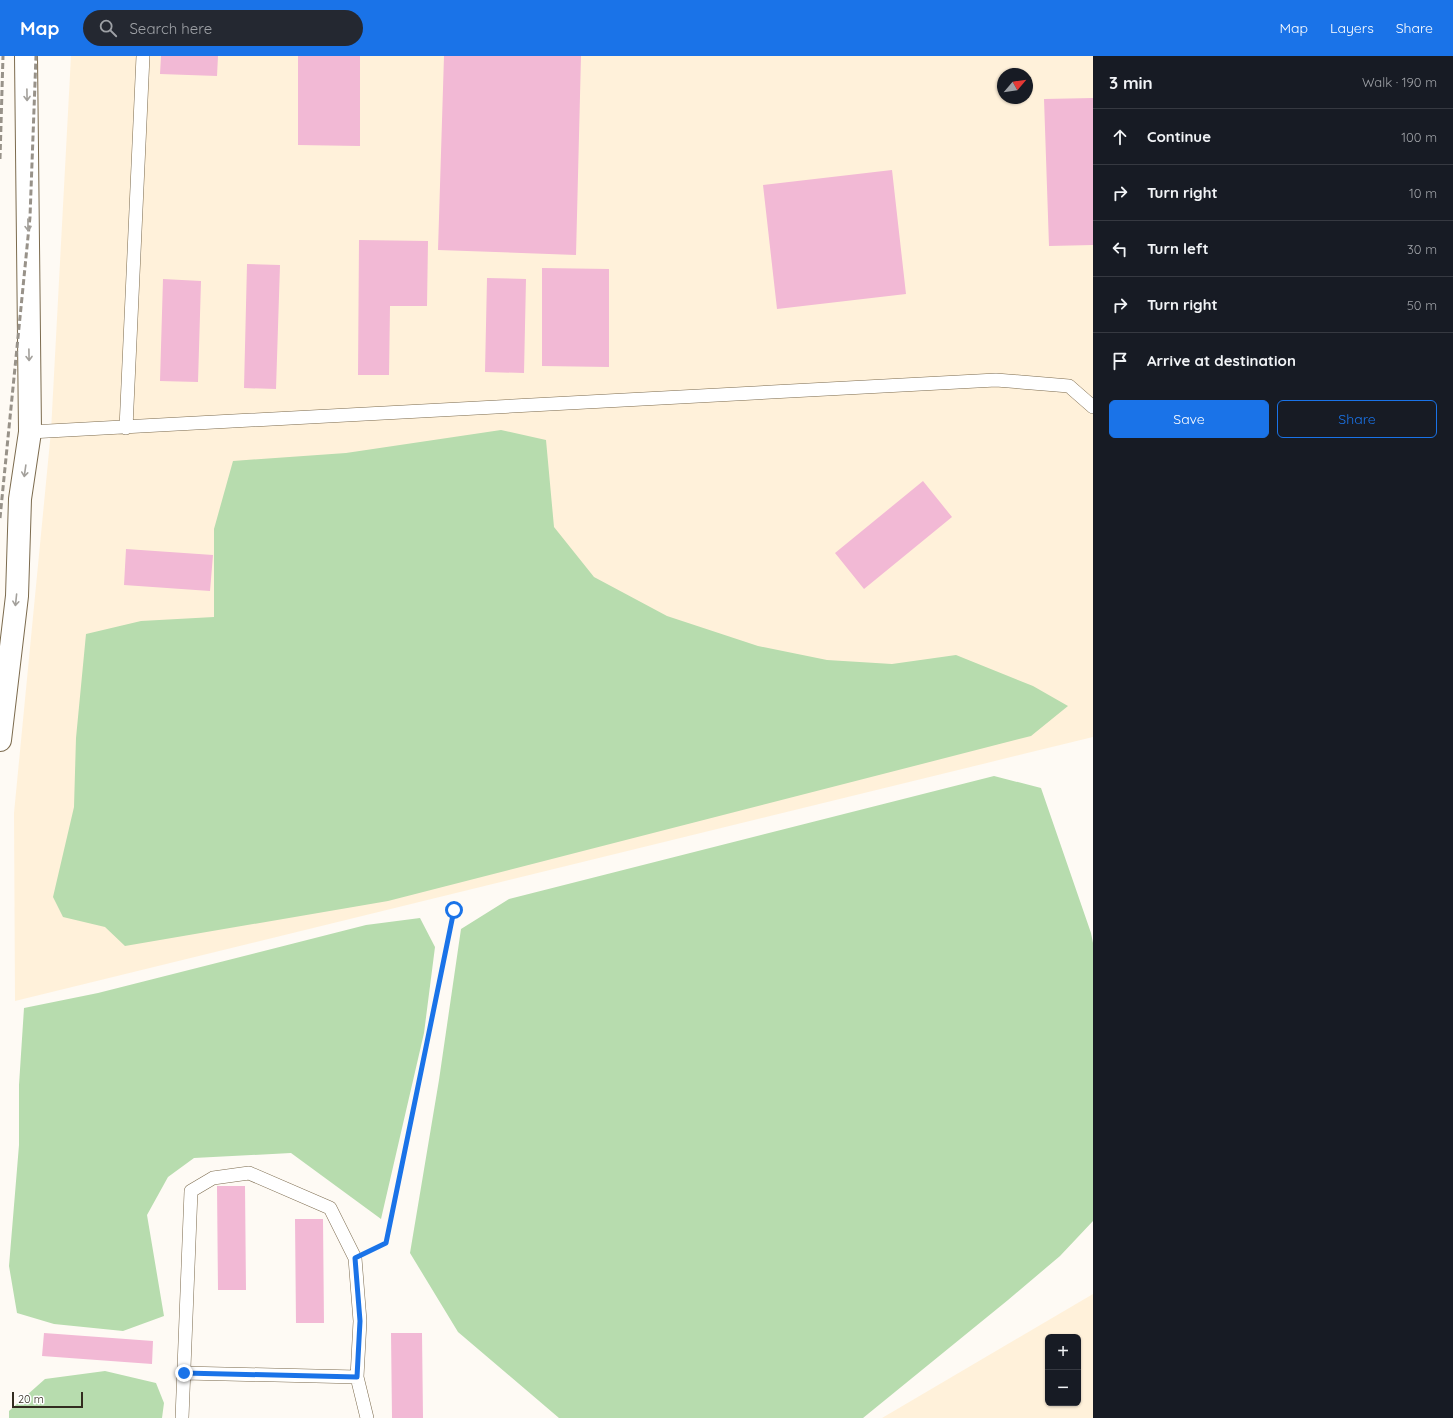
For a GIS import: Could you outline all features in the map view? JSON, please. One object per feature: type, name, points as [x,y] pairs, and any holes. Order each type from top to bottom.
[{"type":"street","points":[[0,740],[17,596],[20,499],[30,432],[26,56]]},
{"type":"lane","points":[[126,428],[143,56]]},
{"type":"lane","points":[[30,432],[996,380],[1069,386],[1093,407]]},
{"type":"lane","points":[[182,1418],[191,1191],[212,1178],[249,1173],[330,1208],[355,1258],[360,1321],[357,1377],[366,1418]]},
{"type":"lane","points":[[184,1373],[357,1377]]},
{"type":"path","points":[[355,1258],[386,1243],[454,910]]},
{"type":"shaded area","points":[[71,56],[1093,56],[1093,737],[15,1001],[14,813],[51,431]]},
{"type":"shaded area","points":[[1093,1294],[1093,1418],[882,1418]]},
{"type":"green space","points":[[501,430],[546,440],[554,527],[594,577],[667,616],[758,646],[827,660],[892,664],[956,655],[1033,686],[1068,706],[1031,736],[388,901],[125,946],[105,927],[63,917],[53,897],[74,807],[76,738],[86,634],[141,621],[214,617],[214,529],[233,461],[346,453]]},
{"type":"green space","points":[[994,776],[1041,788],[1091,933],[1093,943],[1093,1221],[1060,1256],[863,1418],[559,1418],[458,1332],[410,1253],[439,1080],[461,929],[509,899]]},
{"type":"green space","points":[[420,918],[435,947],[424,1033],[381,1219],[291,1153],[194,1158],[168,1177],[147,1215],[164,1316],[123,1331],[54,1324],[17,1313],[9,1266],[19,1145],[19,1085],[24,1008],[98,993],[366,925]]},
{"type":"green space","points":[[105,1371],[156,1383],[164,1403],[162,1418],[9,1418],[9,1411],[45,1379]]},
{"type":"building","points":[[161,56],[218,56],[217,76],[160,74]]},
{"type":"building","points":[[298,56],[360,56],[360,146],[298,145]]},
{"type":"building","points":[[444,56],[581,56],[576,255],[438,250]]},
{"type":"building","points":[[1093,98],[1093,245],[1049,246],[1044,99]]},
{"type":"building","points":[[892,170],[906,294],[777,309],[763,185]]},
{"type":"building","points":[[359,240],[428,241],[427,306],[390,306],[389,375],[358,375]]},
{"type":"building","points":[[247,264],[280,265],[276,389],[244,388]]},
{"type":"building","points":[[542,268],[609,269],[609,367],[542,366]]},
{"type":"building","points":[[487,278],[526,279],[524,373],[485,372]]},
{"type":"building","points":[[163,279],[201,281],[198,382],[160,381]]},
{"type":"building","points":[[923,481],[952,517],[864,589],[835,553]]},
{"type":"building","points":[[126,549],[213,555],[210,591],[124,585]]},
{"type":"building","points":[[217,1186],[245,1186],[246,1290],[218,1290]]},
{"type":"building","points":[[295,1219],[323,1219],[324,1323],[296,1323]]},
{"type":"building","points":[[44,1333],[153,1341],[152,1364],[42,1356]]},
{"type":"building","points":[[391,1333],[422,1333],[423,1418],[392,1418]]},
{"type":"railway","points":[[0,159],[3,56]]},
{"type":"railway","points":[[0,518],[30,217],[36,56]]},
{"type":"route","points":[[184,1373],[357,1377],[360,1321],[355,1258],[386,1243],[454,910]]}]
